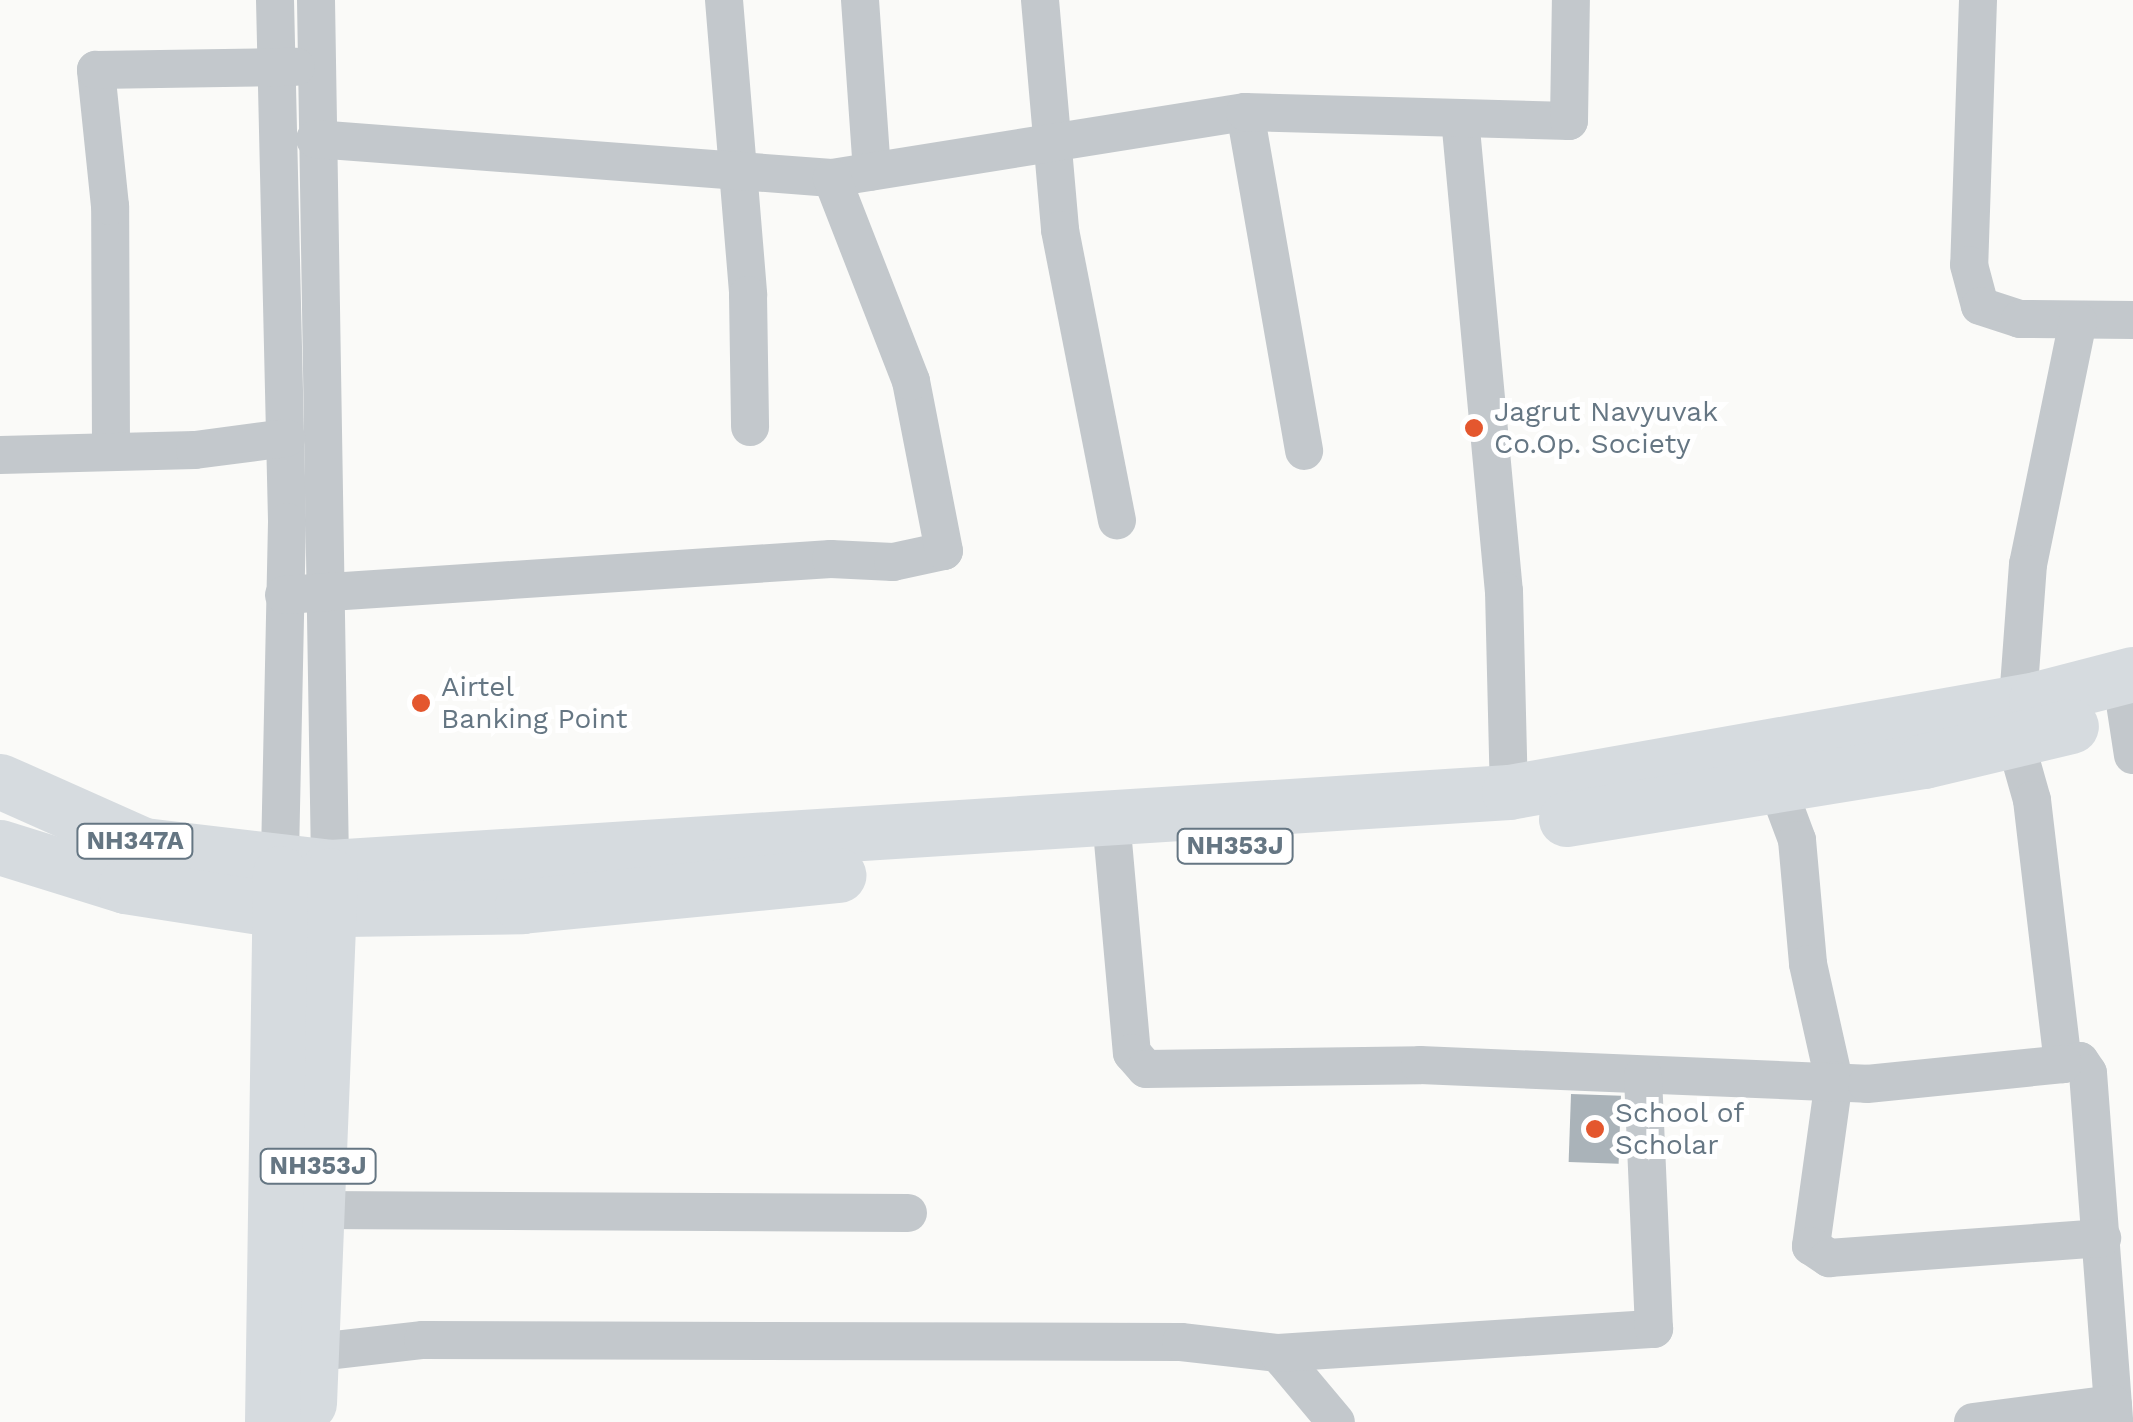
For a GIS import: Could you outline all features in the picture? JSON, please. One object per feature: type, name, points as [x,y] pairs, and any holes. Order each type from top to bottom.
[{"type":"highway","name":"NH347A","points":[[0,847],[124,886],[304,888],[1112,836],[1770,767],[2015,721],[2129,706]]},
{"type":"highway","name":"NH353J","points":[[1112,836],[1538,823],[1770,767]]},
{"type":"highway","name":"NH347A","points":[[0,782],[144,844],[304,888]]},
{"type":"highway","name":"NH353J","points":[[304,888],[318,1210],[309,1353],[310,1422]]},
{"type":"highway","name":"NH353J","points":[[272,1422],[304,888]]},
{"type":"street","points":[[275,0],[286,438],[284,596],[304,888]]},
{"type":"street","points":[[304,888],[328,592],[315,140],[316,0]]},
{"type":"street","points":[[724,0],[738,172],[750,427]]},
{"type":"street","points":[[860,0],[872,172]]},
{"type":"street","points":[[1040,0],[1049,143],[1117,520]]},
{"type":"street","points":[[315,140],[832,178],[1245,112],[1569,121],[1571,0]]},
{"type":"street","points":[[1978,0],[1973,291],[1991,316],[2133,320]]},
{"type":"street","points":[[111,451],[110,206],[96,70],[275,69],[316,64]]},
{"type":"street","points":[[1245,112],[1304,451]]},
{"type":"street","points":[[1460,118],[1504,592],[1509,792]]},
{"type":"street","points":[[284,596],[831,559],[893,562],[944,551],[911,381],[832,178]]},
{"type":"street","points":[[2063,1064],[2032,800],[2015,721],[2028,564],[2078,321]]},
{"type":"street","points":[[0,456],[286,438]]},
{"type":"street","points":[[1770,767],[1797,840],[1808,964],[1834,1080],[1812,1206],[1811,1246],[1818,1254],[2102,1238]]},
{"type":"street","points":[[1112,836],[1132,1053],[1146,1069],[1352,1064],[1918,1083],[2080,1062],[2088,1073],[2114,1413],[1973,1422]]},
{"type":"street","points":[[309,1353],[509,1340],[1118,1340],[1278,1353],[1654,1329],[1643,1074]]},
{"type":"street","points":[[318,1210],[908,1213]]},
{"type":"street","points":[[1278,1353],[1336,1422]]},
{"type":"building","name":"School of Scholar","points":[[1571,1094],[1621,1096],[1619,1164],[1569,1162]]},
{"type":"place","name":"Jagrut Navyuvak Co.Op. Society","points":[[1474,428]]},
{"type":"place","name":"Airtel Banking Point","points":[[421,703]]},
{"type":"place","name":"School of Scholar","points":[[1595,1129]]}]
